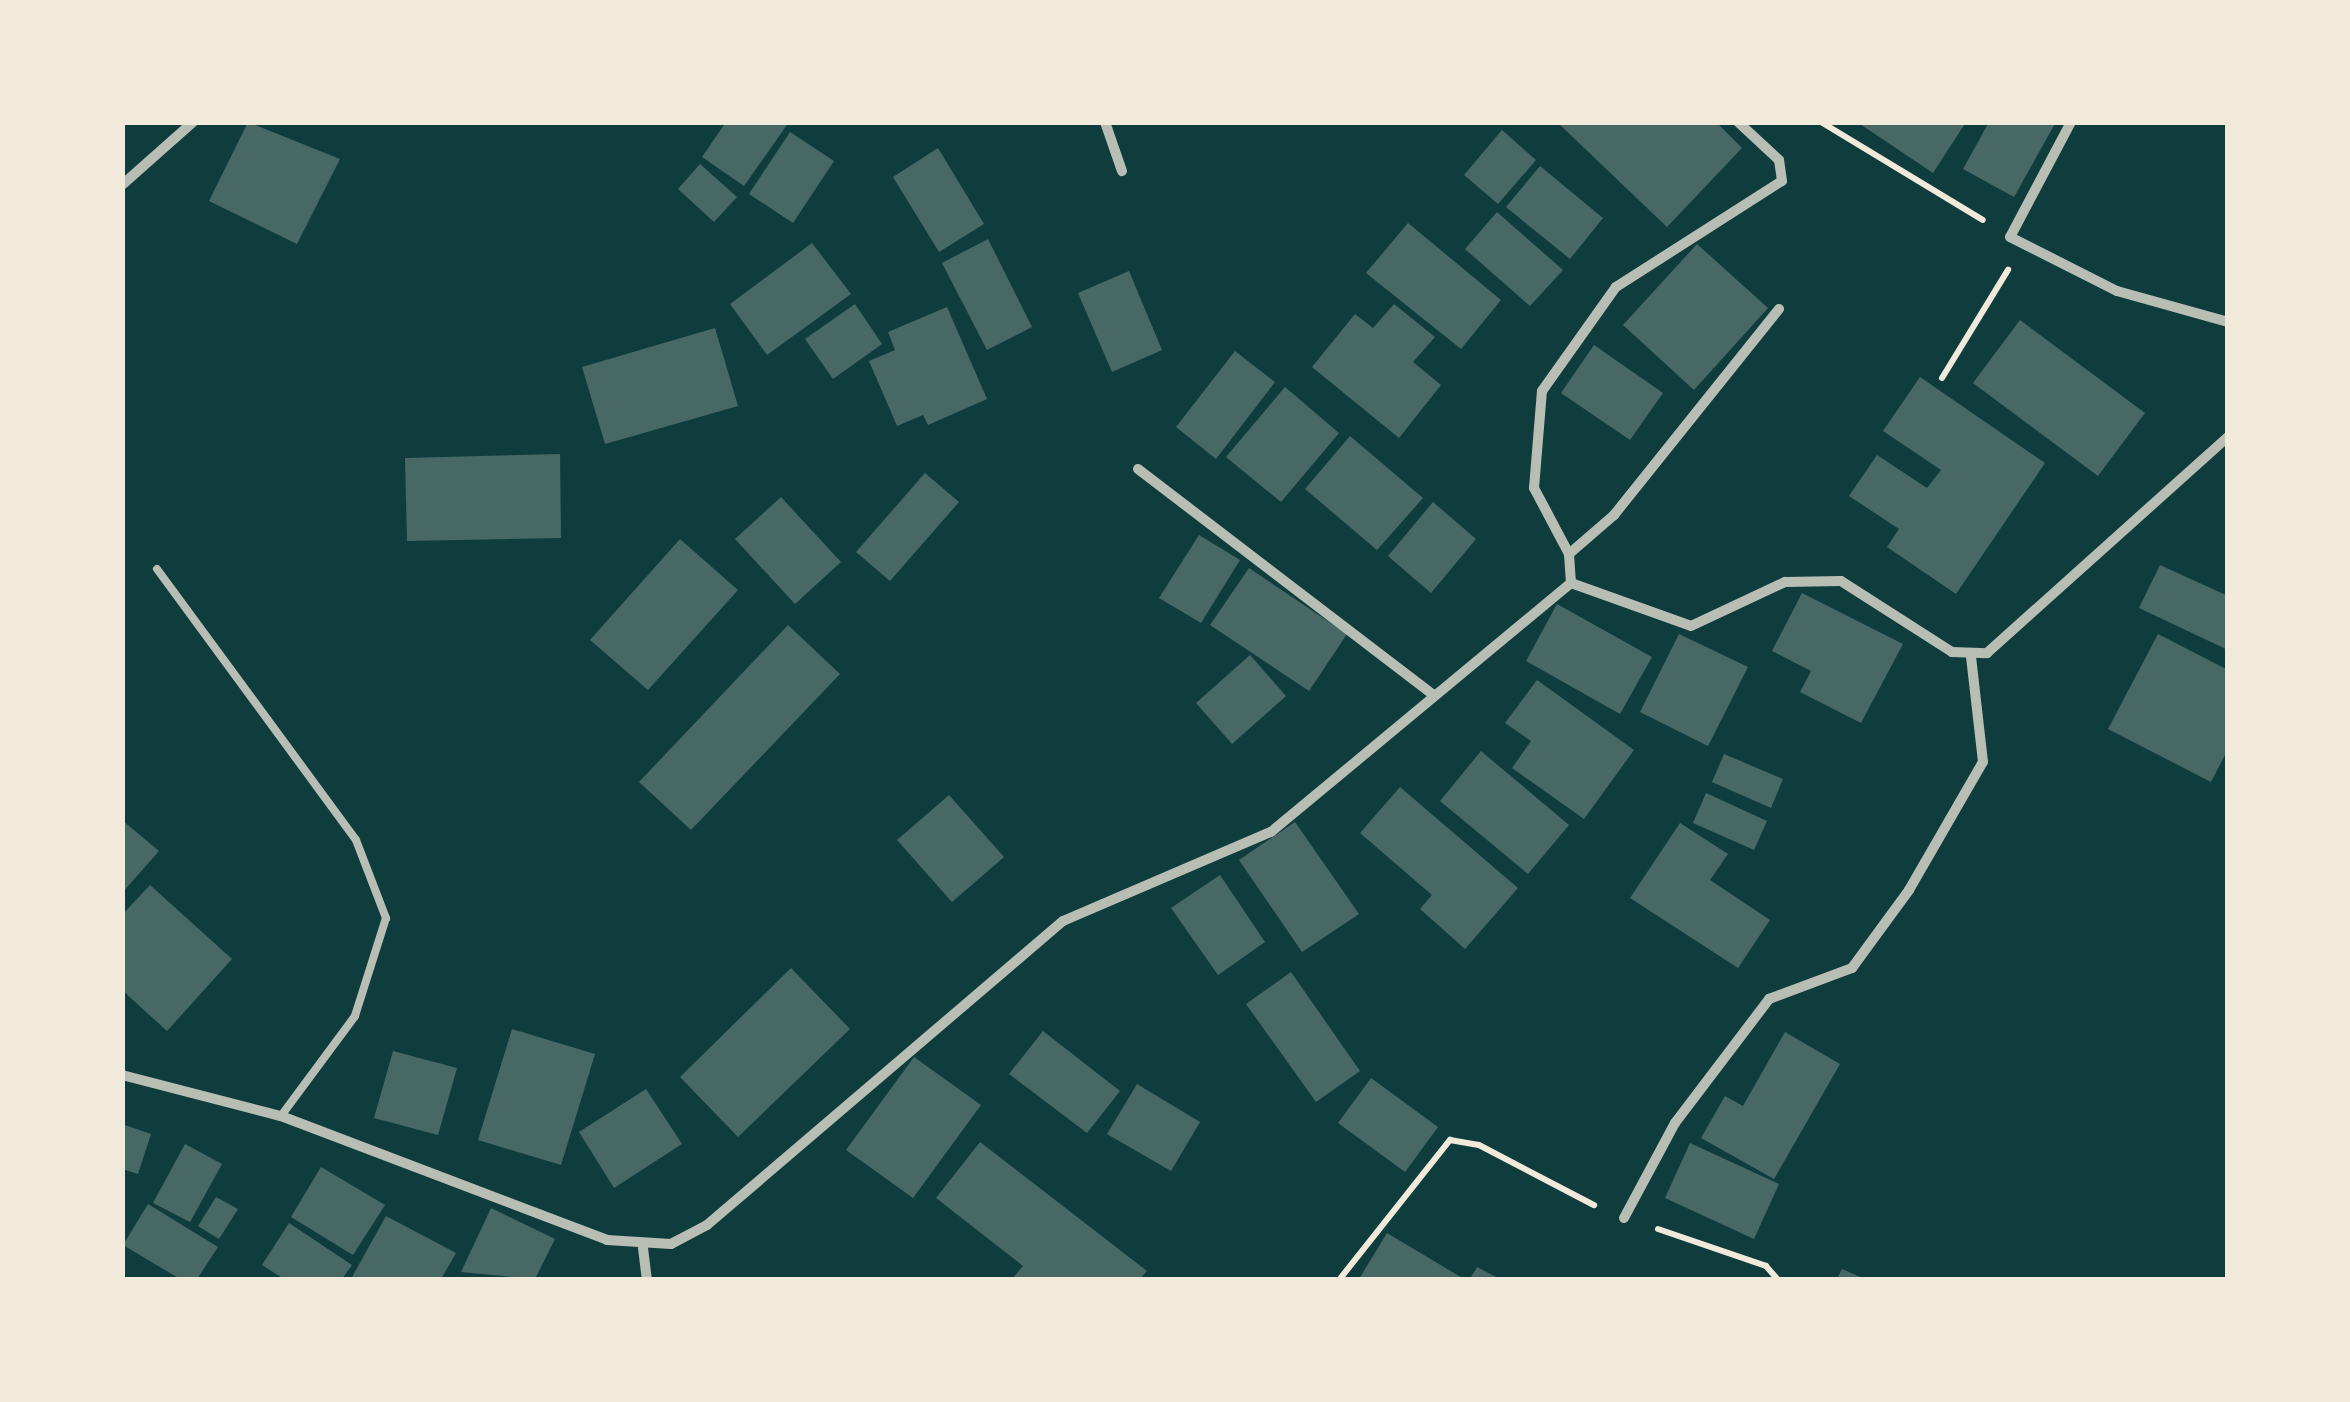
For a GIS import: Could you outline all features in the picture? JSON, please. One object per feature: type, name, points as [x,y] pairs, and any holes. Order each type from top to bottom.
[{"type":"street","points":[[122,184],[193,122]]},
{"type":"street","points":[[1105,122],[1122,171]]},
{"type":"street","points":[[1571,583],[1569,554],[1534,488],[1542,391],[1616,286],[1782,181],[1779,160],[1738,122]]},
{"type":"street","points":[[2071,122],[2010,237],[2116,291],[2228,322]]},
{"type":"street","points":[[1569,554],[1614,515],[1778,309]]},
{"type":"street","points":[[1972,657],[2002,643],[2228,437]]},
{"type":"street","points":[[1138,469],[1434,694]]},
{"type":"street","points":[[1571,583],[1690,626],[1785,582],[1840,581],[1972,657]]},
{"type":"street","points":[[122,1075],[280,1116],[644,1248],[707,1225],[1063,921],[1271,832],[1571,583]]},
{"type":"street","points":[[1624,1218],[1675,1123],[1769,999],[1852,968],[1909,890],[1983,762],[1972,657]]},
{"type":"street","points":[[644,1248],[646,1280]]},
{"type":"lane","points":[[157,569],[356,840],[386,918],[355,1016],[280,1116]]},
{"type":"path","points":[[1821,122],[2010,237]]},
{"type":"path","points":[[1942,378],[2024,243]]},
{"type":"path","points":[[1339,1280],[1450,1140],[1624,1218],[1766,1266],[1778,1280]]},
{"type":"building","points":[[248,122],[340,159],[297,244],[209,201]]},
{"type":"building","points":[[726,122],[789,122],[744,186],[702,157]]},
{"type":"building","points":[[1557,122],[1716,122],[1742,148],[1667,227]]},
{"type":"building","points":[[1857,122],[1966,122],[1933,173]]},
{"type":"building","points":[[1989,122],[2056,122],[2014,197],[1963,169]]},
{"type":"building","points":[[1502,130],[1536,160],[1498,204],[1464,175]]},
{"type":"building","points":[[790,132],[834,161],[793,223],[749,194]]},
{"type":"building","points":[[938,148],[984,224],[939,252],[893,177]]},
{"type":"building","points":[[700,164],[737,197],[714,222],[678,189]]},
{"type":"building","points":[[1540,166],[1603,218],[1570,259],[1506,207]]},
{"type":"building","points":[[1497,212],[1563,270],[1530,306],[1465,249]]},
{"type":"building","points":[[1408,223],[1501,300],[1461,349],[1366,273]]},
{"type":"building","points":[[988,239],[1032,327],[987,350],[942,263]]},
{"type":"building","points":[[812,243],[851,294],[767,355],[730,304]]},
{"type":"building","points":[[1697,244],[1768,308],[1694,390],[1623,325]]},
{"type":"building","points":[[1129,271],[1162,350],[1112,372],[1078,293]]},
{"type":"building","points":[[855,304],[882,344],[833,379],[805,339]]},
{"type":"building","points":[[1394,304],[1435,337],[1413,362],[1441,385],[1399,438],[1312,367],[1355,314],[1373,328]]},
{"type":"building","points":[[947,307],[987,399],[928,425],[923,415],[897,426],[869,361],[895,350],[888,332]]},
{"type":"building","points":[[2020,320],[2145,413],[2098,476],[1973,383]]},
{"type":"building","points":[[715,328],[738,406],[605,444],[582,367]]},
{"type":"building","points":[[1594,345],[1663,393],[1630,440],[1561,393]]},
{"type":"building","points":[[1235,351],[1275,382],[1216,459],[1176,427]]},
{"type":"building","points":[[1920,377],[2045,463],[1956,594],[1887,547],[1899,529],[1849,496],[1877,455],[1927,488],[1941,470],[1883,431]]},
{"type":"building","points":[[1285,387],[1339,433],[1281,502],[1226,457]]},
{"type":"building","points":[[1350,436],[1423,498],[1377,550],[1305,489]]},
{"type":"building","points":[[560,454],[561,538],[407,541],[405,458]]},
{"type":"building","points":[[925,473],[959,502],[890,581],[856,552]]},
{"type":"building","points":[[781,497],[841,562],[795,604],[735,539]]},
{"type":"building","points":[[1433,502],[1476,539],[1431,593],[1388,556]]},
{"type":"building","points":[[1199,535],[1240,560],[1201,623],[1159,598]]},
{"type":"building","points":[[680,539],[738,590],[648,690],[590,640]]},
{"type":"building","points":[[2160,565],[2228,596],[2228,650],[2139,608]]},
{"type":"building","points":[[1249,568],[1347,634],[1309,691],[1210,625]]},
{"type":"building","points":[[1802,593],[1903,644],[1861,723],[1800,692],[1811,671],[1772,651]]},
{"type":"building","points":[[1557,604],[1652,657],[1620,714],[1526,661]]},
{"type":"building","points":[[788,625],[840,674],[691,830],[639,782]]},
{"type":"building","points":[[1679,634],[1748,667],[1708,746],[1640,712]]},
{"type":"building","points":[[2158,634],[2228,670],[2228,749],[2211,782],[2108,729]]},
{"type":"building","points":[[1250,655],[1286,696],[1232,744],[1196,703]]},
{"type":"building","points":[[1537,680],[1634,750],[1584,819],[1512,768],[1531,741],[1505,723]]},
{"type":"building","points":[[1481,751],[1569,825],[1528,874],[1440,801]]},
{"type":"building","points":[[1724,754],[1783,779],[1771,808],[1712,782]]},
{"type":"building","points":[[1400,787],[1518,888],[1465,949],[1420,909],[1432,895],[1360,833]]},
{"type":"building","points":[[1706,793],[1767,821],[1754,850],[1693,823]]},
{"type":"building","points":[[949,795],[1004,857],[952,902],[897,840]]},
{"type":"building","points":[[122,820],[159,851],[122,893]]},
{"type":"building","points":[[1295,822],[1359,914],[1302,952],[1239,860]]},
{"type":"building","points":[[1680,823],[1728,854],[1710,880],[1770,920],[1738,968],[1630,898]]},
{"type":"building","points":[[1220,875],[1265,942],[1218,975],[1171,908]]},
{"type":"building","points":[[150,885],[232,959],[167,1031],[122,990],[122,915]]},
{"type":"building","points":[[791,968],[850,1029],[738,1137],[680,1077]]},
{"type":"building","points":[[1291,972],[1360,1071],[1316,1102],[1246,1004]]},
{"type":"building","points":[[512,1029],[595,1054],[561,1165],[478,1140]]},
{"type":"building","points":[[1043,1031],[1120,1091],[1087,1133],[1009,1074]]},
{"type":"building","points":[[1785,1032],[1840,1064],[1774,1179],[1701,1138],[1725,1096],[1743,1106]]},
{"type":"building","points":[[393,1051],[457,1068],[438,1135],[374,1118]]},
{"type":"building","points":[[914,1057],[981,1105],[913,1198],[846,1150]]},
{"type":"building","points":[[1371,1078],[1438,1127],[1405,1172],[1338,1123]]},
{"type":"building","points":[[1137,1084],[1200,1122],[1171,1171],[1107,1134]]},
{"type":"building","points":[[646,1089],[682,1144],[614,1188],[579,1132]]},
{"type":"building","points":[[122,1124],[151,1134],[138,1174],[122,1169]]},
{"type":"building","points":[[980,1142],[1147,1271],[1140,1279],[1012,1279],[1023,1266],[936,1198]]},
{"type":"building","points":[[1690,1143],[1779,1184],[1754,1239],[1665,1198]]},
{"type":"building","points":[[185,1144],[222,1164],[190,1222],[153,1203]]},
{"type":"building","points":[[321,1167],[385,1205],[353,1255],[291,1217]]},
{"type":"building","points":[[216,1197],[238,1209],[219,1239],[198,1226]]},
{"type":"building","points":[[148,1204],[218,1247],[197,1279],[180,1279],[123,1245]]},
{"type":"building","points":[[491,1208],[555,1239],[535,1279],[461,1272]]},
{"type":"building","points":[[386,1216],[456,1253],[441,1279],[351,1279]]},
{"type":"building","points":[[289,1223],[352,1265],[342,1279],[284,1279],[262,1265]]},
{"type":"building","points":[[1387,1233],[1464,1279],[1359,1279]]},
{"type":"building","points":[[1477,1267],[1500,1279],[1470,1279]]},
{"type":"building","points":[[1842,1269],[1865,1279],[1837,1279]]}]
